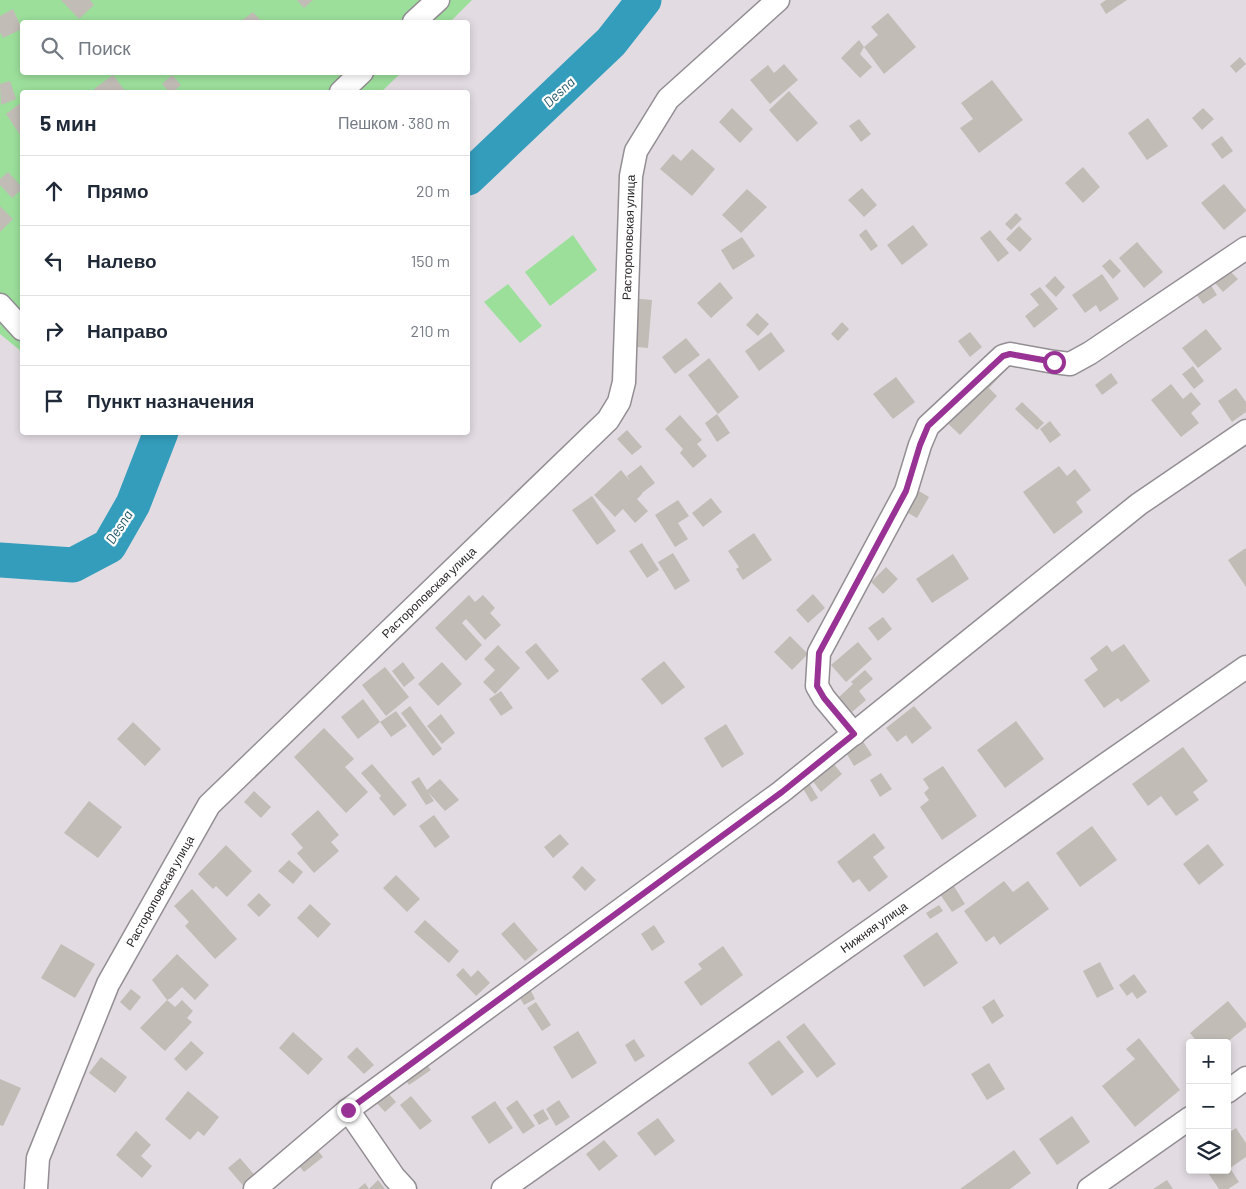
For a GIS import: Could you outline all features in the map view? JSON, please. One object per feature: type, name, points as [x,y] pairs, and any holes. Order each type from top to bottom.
[{"type":"street","points":[[416,20],[438,0]]},
{"type":"street","name":"Растороповская улица","points":[[36,1189],[38,1158],[108,984],[209,805],[608,420],[619,402],[624,382],[631,176],[636,151],[668,99],[778,0]]},
{"type":"street","points":[[343,90],[359,75]]},
{"type":"street","points":[[854,734],[824,698],[817,686],[819,653],[906,491],[928,426],[1003,356],[1010,354],[1070,364],[1090,353],[1246,248]]},
{"type":"street","points":[[0,305],[20,327]]},
{"type":"street","points":[[255,1189],[348,1110],[774,798],[1140,504],[1246,431]]},
{"type":"street","name":"Нижняя улица","points":[[503,1189],[1246,667]]},
{"type":"street","points":[[1231,1089],[1246,1078]]},
{"type":"street","points":[[348,1110],[394,1177],[405,1189]]},
{"type":"street","points":[[1089,1189],[1186,1121]]},
{"type":"green space","points":[[0,0],[472,0],[452,20],[20,20],[20,75],[399,75],[383,90],[20,90],[20,350],[0,334]]},
{"type":"green space","points":[[573,235],[597,270],[550,306],[525,272]]},
{"type":"green space","points":[[508,284],[542,326],[520,343],[484,302]]},
{"type":"building","points":[[61,0],[90,0],[94,5],[79,19]]},
{"type":"building","points":[[297,0],[313,0],[304,8]]},
{"type":"building","points":[[1106,0],[1127,0],[1106,14],[1100,4]]},
{"type":"building","points":[[13,9],[20,25],[20,30],[3,38],[0,32],[0,16]]},
{"type":"building","points":[[253,12],[260,20],[243,20]]},
{"type":"building","points":[[888,13],[916,47],[884,74],[864,47],[878,35],[871,27]]},
{"type":"building","points":[[859,40],[864,47],[860,54],[872,67],[860,78],[841,58]]},
{"type":"building","points":[[1240,57],[1246,64],[1236,73],[1230,66]]},
{"type":"building","points":[[784,64],[798,80],[770,104],[750,80],[768,65],[774,73]]},
{"type":"building","points":[[113,75],[124,90],[95,90]]},
{"type":"building","points":[[172,75],[181,85],[175,90],[167,90],[162,84]]},
{"type":"building","points":[[992,80],[1023,120],[979,153],[960,128],[973,119],[961,103]]},
{"type":"building","points":[[10,81],[16,99],[1,105],[0,84]]},
{"type":"building","points":[[789,91],[818,123],[797,142],[769,110]]},
{"type":"building","points":[[20,104],[20,135],[6,114]]},
{"type":"building","points":[[732,108],[753,129],[740,143],[719,122]]},
{"type":"building","points":[[1203,108],[1214,119],[1202,130],[1192,118]]},
{"type":"building","points":[[1148,118],[1168,146],[1147,160],[1128,133]]},
{"type":"building","points":[[859,119],[871,134],[861,142],[849,126]]},
{"type":"building","points":[[1222,136],[1233,151],[1222,159],[1211,144]]},
{"type":"building","points":[[692,149],[715,169],[692,196],[660,169],[673,154],[681,161]]},
{"type":"building","points":[[1083,167],[1100,187],[1083,203],[1065,183]]},
{"type":"building","points":[[8,172],[20,185],[20,191],[12,198],[0,185],[0,179]]},
{"type":"building","points":[[1224,184],[1246,211],[1224,230],[1201,203]]},
{"type":"building","points":[[862,188],[877,205],[864,217],[848,200]]},
{"type":"building","points":[[747,189],[767,207],[741,233],[722,215]]},
{"type":"building","points":[[0,206],[13,219],[0,232]]},
{"type":"building","points":[[1016,213],[1022,219],[1011,230],[1005,224]]},
{"type":"building","points":[[913,225],[928,245],[902,265],[887,245]]},
{"type":"building","points":[[1019,226],[1032,239],[1020,252],[1006,239]]},
{"type":"building","points":[[866,229],[878,246],[871,251],[859,235]]},
{"type":"building","points":[[990,230],[1009,253],[998,262],[980,238]]},
{"type":"building","points":[[742,237],[755,256],[733,270],[721,250]]},
{"type":"building","points":[[1137,242],[1163,272],[1144,288],[1119,258]]},
{"type":"building","points":[[1110,259],[1121,271],[1113,279],[1102,266]]},
{"type":"building","points":[[1229,270],[1238,279],[1223,292],[1215,283]]},
{"type":"building","points":[[1102,274],[1119,299],[1100,312],[1096,305],[1085,313],[1072,295]]},
{"type":"building","points":[[1055,276],[1065,287],[1056,297],[1045,286]]},
{"type":"building","points":[[720,282],[733,298],[711,318],[697,303]]},
{"type":"building","points":[[1209,282],[1217,295],[1203,304],[1194,291]]},
{"type":"building","points":[[1040,287],[1058,309],[1034,328],[1025,316],[1039,305],[1030,294]]},
{"type":"building","points":[[631,298],[652,300],[648,348],[627,346]]},
{"type":"building","points":[[757,313],[769,324],[758,336],[746,325]]},
{"type":"building","points":[[842,322],[849,329],[838,341],[831,334]]},
{"type":"building","points":[[1206,329],[1222,349],[1198,368],[1182,348]]},
{"type":"building","points":[[771,332],[785,351],[759,371],[745,351]]},
{"type":"building","points":[[970,332],[982,347],[970,357],[958,341]]},
{"type":"building","points":[[686,338],[700,355],[675,374],[662,357]]},
{"type":"building","points":[[991,355],[1007,369],[989,388],[997,396],[960,435],[936,412]]},
{"type":"building","points":[[709,358],[739,397],[718,414],[688,375]]},
{"type":"building","points":[[1193,366],[1204,381],[1194,389],[1182,374]]},
{"type":"building","points":[[1111,373],[1118,383],[1102,395],[1095,385]]},
{"type":"building","points":[[896,377],[915,402],[893,419],[873,394]]},
{"type":"building","points":[[1171,384],[1183,399],[1191,392],[1201,404],[1191,413],[1199,423],[1181,437],[1151,400]]},
{"type":"building","points":[[1236,388],[1246,402],[1246,412],[1232,422],[1218,401]]},
{"type":"building","points":[[1022,402],[1044,423],[1037,430],[1015,409]]},
{"type":"building","points":[[717,414],[730,433],[717,442],[705,423]]},
{"type":"building","points":[[680,415],[702,440],[697,444],[707,456],[693,468],[680,453],[683,449],[665,429]]},
{"type":"building","points":[[1050,421],[1061,435],[1050,443],[1040,429]]},
{"type":"building","points":[[627,430],[642,447],[632,455],[617,439]]},
{"type":"building","points":[[641,465],[655,483],[637,499],[648,511],[635,523],[623,509],[615,517],[594,495],[621,470],[630,481],[627,476]]},
{"type":"building","points":[[1059,466],[1067,476],[1075,469],[1091,490],[1076,502],[1083,512],[1054,534],[1023,492]]},
{"type":"building","points":[[919,491],[929,497],[917,518],[908,513]]},
{"type":"building","points":[[592,496],[616,531],[597,545],[572,510]]},
{"type":"building","points":[[711,498],[722,512],[703,527],[692,513]]},
{"type":"building","points":[[678,500],[689,516],[678,523],[688,539],[675,547],[655,515]]},
{"type":"building","points":[[754,533],[772,560],[743,580],[736,569],[739,567],[728,551]]},
{"type":"building","points":[[642,543],[659,570],[647,578],[629,551]]},
{"type":"building","points":[[1246,548],[1246,587],[1228,560]]},
{"type":"building","points":[[673,553],[690,581],[675,590],[658,562]]},
{"type":"building","points":[[953,554],[969,579],[932,603],[916,579]]},
{"type":"building","points":[[886,567],[898,579],[883,594],[871,582]]},
{"type":"building","points":[[813,594],[825,608],[808,623],[796,610]]},
{"type":"building","points":[[469,595],[475,602],[483,595],[495,608],[490,613],[501,625],[485,640],[466,619],[462,623],[482,645],[466,661],[435,628]]},
{"type":"building","points":[[883,617],[892,629],[878,641],[868,628]]},
{"type":"building","points":[[790,636],[808,654],[792,670],[774,652]]},
{"type":"building","points":[[858,642],[872,659],[846,682],[831,665]]},
{"type":"building","points":[[536,643],[559,671],[548,680],[525,652]]},
{"type":"building","points":[[1124,644],[1150,681],[1121,702],[1118,698],[1104,708],[1084,680],[1098,670],[1090,658],[1107,645],[1112,652]]},
{"type":"building","points":[[498,645],[520,668],[495,694],[483,682],[495,670],[484,659]]},
{"type":"building","points":[[664,661],[685,687],[662,705],[641,679]]},
{"type":"building","points":[[403,662],[415,678],[404,687],[392,671]]},
{"type":"building","points":[[442,662],[462,684],[438,706],[418,684]]},
{"type":"building","points":[[385,667],[409,697],[386,716],[362,685]]},
{"type":"building","points":[[865,670],[873,679],[859,691],[866,700],[852,712],[839,697],[853,684],[851,682]]},
{"type":"building","points":[[501,691],[513,708],[501,716],[489,699]]},
{"type":"building","points":[[363,699],[380,722],[358,739],[341,717]]},
{"type":"building","points":[[410,706],[442,749],[433,756],[401,713]]},
{"type":"building","points":[[914,706],[932,728],[912,744],[906,735],[897,742],[886,728]]},
{"type":"building","points":[[396,711],[407,726],[391,737],[380,722]]},
{"type":"building","points":[[441,714],[455,733],[442,744],[427,726]]},
{"type":"building","points":[[1016,721],[1044,759],[1005,788],[977,750]]},
{"type":"building","points":[[133,722],[161,749],[145,766],[117,739]]},
{"type":"building","points":[[726,724],[744,754],[722,768],[704,738]]},
{"type":"building","points":[[324,728],[354,759],[345,767],[368,792],[346,813],[294,757]]},
{"type":"building","points":[[862,740],[872,755],[854,766],[845,751]]},
{"type":"building","points":[[1183,747],[1208,781],[1193,792],[1199,800],[1176,816],[1161,796],[1148,806],[1132,784]]},
{"type":"building","points":[[832,762],[842,774],[821,792],[812,780]]},
{"type":"building","points":[[372,764],[407,805],[394,816],[379,798],[381,796],[361,773]]},
{"type":"building","points":[[943,766],[977,816],[942,840],[920,807],[929,800],[924,793],[929,788],[923,779]]},
{"type":"building","points":[[881,773],[892,789],[880,797],[870,780]]},
{"type":"building","points":[[419,777],[427,790],[440,779],[459,800],[445,811],[428,792],[434,801],[426,805],[411,782]]},
{"type":"building","points":[[808,781],[818,798],[811,802],[801,785]]},
{"type":"building","points":[[254,791],[271,807],[261,818],[244,802]]},
{"type":"building","points":[[89,801],[122,827],[98,858],[64,833]]},
{"type":"building","points":[[318,810],[339,835],[331,842],[339,851],[314,873],[297,853],[303,848],[291,834]]},
{"type":"building","points":[[434,815],[450,837],[435,848],[419,826]]},
{"type":"building","points":[[1092,826],[1117,860],[1080,887],[1056,853]]},
{"type":"building","points":[[874,833],[885,848],[873,857],[888,877],[869,892],[859,879],[853,883],[837,862]]},
{"type":"building","points":[[560,834],[569,844],[553,858],[544,847]]},
{"type":"building","points":[[1208,844],[1224,865],[1199,885],[1183,864]]},
{"type":"building","points":[[226,845],[252,871],[227,897],[216,886],[213,889],[198,874]]},
{"type":"building","points":[[289,860],[303,872],[293,884],[278,871]]},
{"type":"building","points":[[582,866],[596,880],[585,891],[572,877]]},
{"type":"building","points":[[396,875],[420,899],[407,912],[383,888]]},
{"type":"building","points":[[1004,881],[1013,892],[1028,881],[1049,909],[1000,945],[994,936],[986,942],[964,911]]},
{"type":"building","points":[[952,883],[965,904],[952,912],[938,891]]},
{"type":"building","points":[[192,889],[237,939],[215,959],[185,926],[189,922],[174,906]]},
{"type":"building","points":[[259,893],[271,905],[259,917],[247,905]]},
{"type":"building","points":[[310,904],[331,924],[318,938],[297,918]]},
{"type":"building","points":[[939,905],[943,911],[930,919],[926,913]]},
{"type":"building","points":[[425,920],[459,951],[449,963],[414,932]]},
{"type":"building","points":[[514,922],[538,950],[525,961],[501,934]]},
{"type":"building","points":[[654,925],[665,942],[652,951],[641,934]]},
{"type":"building","points":[[937,932],[958,963],[924,987],[903,956]]},
{"type":"building","points":[[61,944],[95,964],[75,998],[41,978]]},
{"type":"building","points":[[723,946],[743,975],[701,1006],[684,982],[702,969],[698,964]]},
{"type":"building","points":[[177,954],[209,985],[195,1000],[182,987],[167,1000],[152,980]]},
{"type":"building","points":[[1100,962],[1114,989],[1097,998],[1083,971]]},
{"type":"building","points":[[463,968],[471,977],[478,970],[490,983],[476,996],[456,975]]},
{"type":"building","points":[[1134,974],[1147,992],[1137,999],[1132,992],[1127,996],[1119,985]]},
{"type":"building","points":[[528,985],[535,999],[524,1005],[516,991]]},
{"type":"building","points":[[131,989],[141,997],[130,1011],[120,1002]]},
{"type":"building","points":[[994,999],[1004,1016],[992,1024],[982,1007]]},
{"type":"building","points":[[167,1000],[175,1007],[182,1000],[193,1011],[187,1018],[192,1022],[165,1051],[140,1028]]},
{"type":"building","points":[[1228,1001],[1246,1023],[1246,1027],[1231,1039],[1195,1039],[1190,1033]]},
{"type":"building","points":[[536,1002],[551,1025],[542,1031],[527,1008]]},
{"type":"building","points":[[804,1023],[836,1064],[817,1078],[786,1037]]},
{"type":"building","points":[[578,1031],[597,1063],[572,1079],[553,1047]]},
{"type":"building","points":[[293,1032],[323,1059],[308,1075],[279,1048]]},
{"type":"building","points":[[1139,1038],[1180,1090],[1135,1127],[1102,1086],[1135,1059],[1126,1049]]},
{"type":"building","points":[[634,1039],[645,1056],[635,1062],[625,1045]]},
{"type":"building","points":[[779,1040],[804,1072],[772,1096],[748,1063]]},
{"type":"building","points":[[191,1041],[204,1053],[186,1071],[174,1059]]},
{"type":"building","points":[[357,1047],[374,1065],[364,1074],[347,1057]]},
{"type":"building","points":[[101,1057],[127,1077],[115,1093],[89,1073]]},
{"type":"building","points":[[423,1060],[431,1070],[409,1085],[402,1075]]},
{"type":"building","points":[[989,1063],[1005,1089],[987,1100],[971,1074]]},
{"type":"building","points":[[0,1079],[21,1088],[3,1126],[0,1125]]},
{"type":"building","points":[[381,1085],[396,1102],[385,1112],[370,1096]]},
{"type":"building","points":[[188,1091],[219,1117],[204,1136],[198,1131],[190,1140],[165,1119]]},
{"type":"building","points":[[411,1096],[432,1121],[420,1130],[400,1105]]},
{"type":"building","points":[[517,1100],[535,1126],[523,1134],[506,1108]]},
{"type":"building","points":[[559,1100],[570,1117],[556,1126],[546,1109]]},
{"type":"building","points":[[495,1101],[513,1128],[489,1144],[471,1117]]},
{"type":"building","points":[[543,1109],[549,1119],[539,1125],[533,1115]]},
{"type":"building","points":[[1072,1116],[1090,1142],[1057,1165],[1039,1139]]},
{"type":"building","points":[[658,1118],[675,1141],[655,1156],[637,1133]]},
{"type":"building","points":[[1236,1128],[1246,1143],[1246,1157],[1231,1167],[1231,1131]]},
{"type":"building","points":[[136,1131],[151,1145],[141,1156],[152,1166],[142,1178],[116,1155]]},
{"type":"building","points":[[604,1140],[618,1156],[599,1171],[586,1154]]},
{"type":"building","points":[[314,1146],[323,1157],[304,1172],[295,1161]]},
{"type":"building","points":[[1014,1150],[1031,1173],[1010,1189],[960,1189]]},
{"type":"building","points":[[240,1158],[258,1179],[246,1189],[228,1168]]},
{"type":"building","points":[[1231,1170],[1239,1182],[1228,1189],[1219,1189],[1209,1174],[1231,1174]]},
{"type":"building","points":[[378,1180],[385,1189],[369,1189]]},
{"type":"building","points":[[1167,1180],[1173,1189],[1153,1189]]},
{"type":"building","points":[[365,1183],[369,1189],[358,1189]]},
{"type":"waterway","name":"Desna","points":[[470,176],[611,42],[644,0]]},
{"type":"waterway","name":"Desna","points":[[0,560],[73,565],[109,546],[133,504],[160,435]]},
{"type":"route","points":[[348,1110],[782,792],[854,734],[824,698],[817,686],[819,653],[906,491],[928,426],[1003,356],[1010,354],[1054,362]]}]
